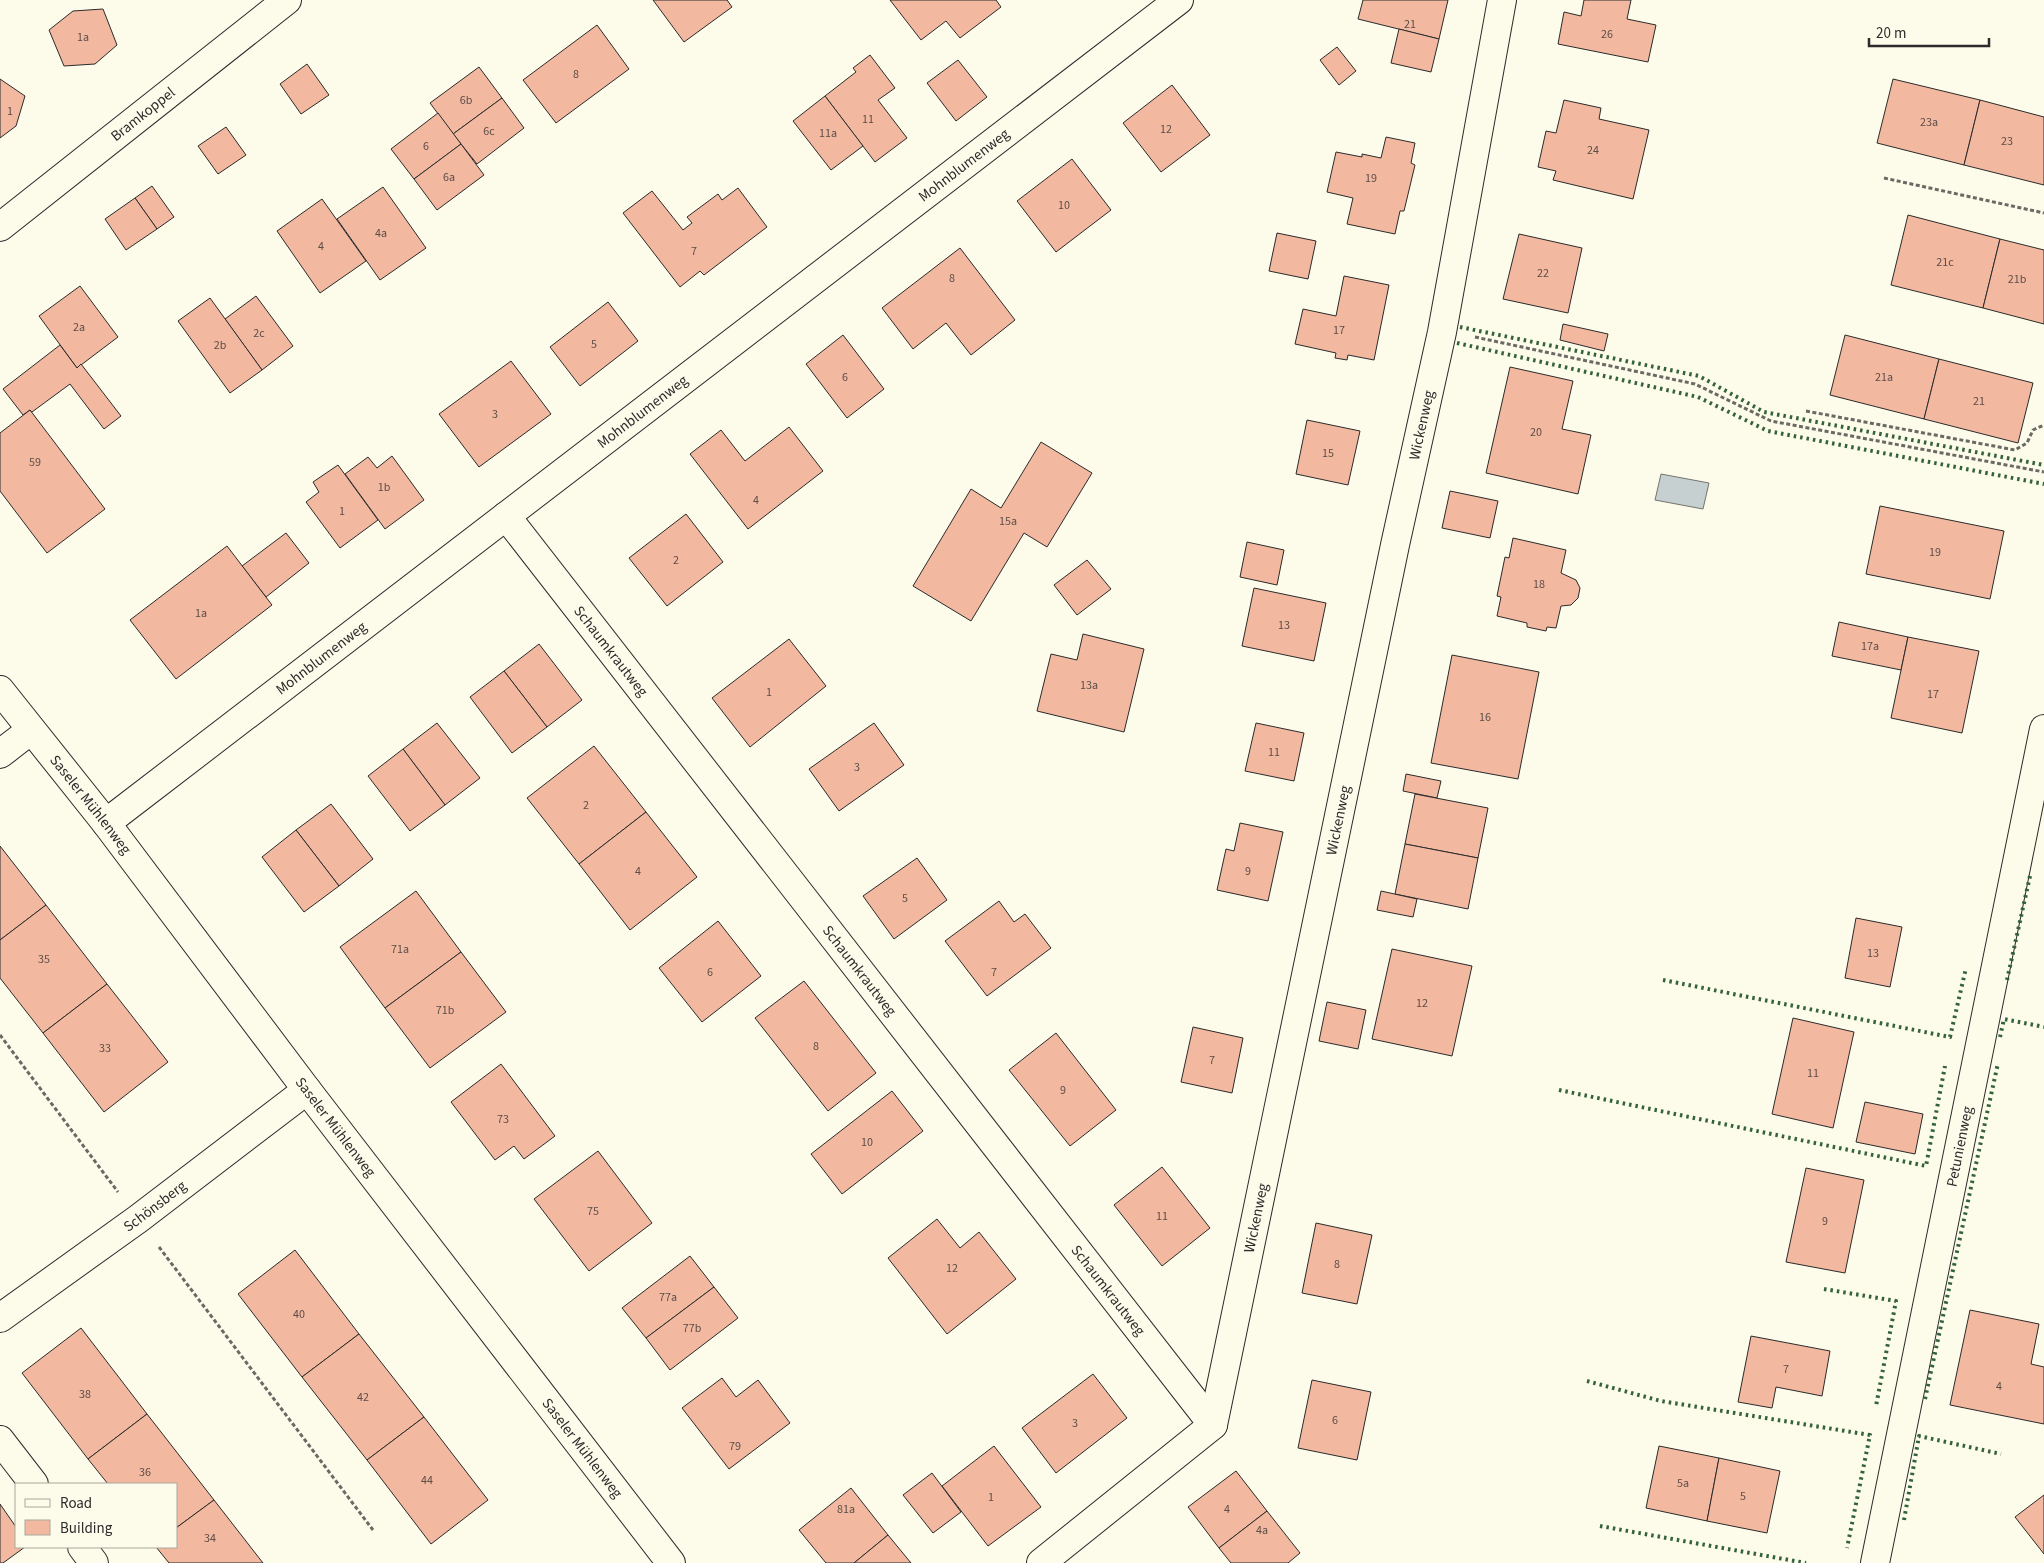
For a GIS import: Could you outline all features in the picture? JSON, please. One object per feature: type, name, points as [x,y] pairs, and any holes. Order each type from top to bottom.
[{"type":"street","name":"Bramkoppel","points":[[0,227],[287,0]]},
{"type":"street","name":"Mohnblumenweg","points":[[106,823],[1179,0]]},
{"type":"street","name":"Wickenweg","points":[[1213,1425],[1395,544],[1442,332],[1502,0]]},
{"type":"street","name":"Schaumkrautweg","points":[[506,516],[1213,1425]]},
{"type":"street","name":"Saseler Mühlenweg","points":[[0,690],[106,823],[306,1090],[671,1563]]},
{"type":"street","name":"Petunienweg","points":[[1874,1563],[2044,729]]},
{"type":"street","points":[[0,754],[31,730]]},
{"type":"street","name":"Schönsberg","points":[[0,1318],[138,1219],[306,1090]]},
{"type":"street","points":[[1052,1560],[1213,1425]]},
{"type":"street","points":[[0,1440],[33,1483]]},
{"type":"street","points":[[83,1548],[94,1563]]},
{"type":"path","points":[[1884,178],[2044,213]]},
{"type":"path","points":[[1442,332],[1695,384],[1771,421],[2044,472]]},
{"type":"path","points":[[1806,411],[2015,450],[2027,443],[2033,430],[2044,425]]},
{"type":"path","points":[[0,1034],[373,1530]]},
{"type":"shaded area","points":[[1661,474],[1709,483],[1703,509],[1655,500]]},
{"type":"building","points":[[653,0],[727,0],[732,7],[684,42]]},
{"type":"building","points":[[890,0],[996,0],[1001,7],[960,38],[946,21],[921,40]]},
{"type":"building","points":[[1363,0],[1448,0],[1439,39],[1358,19]]},
{"type":"building","points":[[1584,0],[1631,0],[1627,19],[1656,25],[1648,62],[1558,44],[1564,12],[1581,16]]},
{"type":"building","points":[[103,9],[117,45],[95,64],[64,66],[49,30],[73,11]]},
{"type":"building","points":[[597,25],[629,69],[556,123],[523,80]]},
{"type":"building","points":[[1399,29],[1439,39],[1431,72],[1391,63]]},
{"type":"building","points":[[1337,47],[1356,71],[1339,85],[1320,60]]},
{"type":"building","points":[[870,55],[895,88],[878,100],[907,138],[875,162],[825,96],[856,72],[853,68]]},
{"type":"building","points":[[958,60],[987,97],[956,121],[927,83]]},
{"type":"building","points":[[307,64],[329,95],[301,114],[280,84]]},
{"type":"building","points":[[479,67],[502,98],[453,134],[430,103]]},
{"type":"building","points":[[0,79],[25,96],[16,126],[0,138]]},
{"type":"building","points":[[1893,79],[1980,100],[1964,165],[1877,143]]},
{"type":"building","points":[[1172,85],[1210,135],[1161,172],[1123,123]]},
{"type":"building","points":[[825,96],[863,146],[831,170],[793,121]]},
{"type":"building","points":[[502,98],[524,128],[477,164],[453,134]]},
{"type":"building","points":[[1564,100],[1601,108],[1599,119],[1649,130],[1633,199],[1553,180],[1556,171],[1538,167],[1546,131],[1556,133]]},
{"type":"building","points":[[1980,100],[2044,117],[2044,185],[1964,165]]},
{"type":"building","points":[[438,113],[461,144],[414,179],[391,149]]},
{"type":"building","points":[[226,127],[246,155],[218,174],[198,146]]},
{"type":"building","points":[[1386,137],[1415,143],[1411,163],[1415,165],[1404,211],[1400,211],[1395,234],[1347,224],[1353,198],[1327,192],[1336,152],[1362,157],[1362,154],[1381,158]]},
{"type":"building","points":[[461,144],[484,175],[437,210],[414,179]]},
{"type":"building","points":[[1072,159],[1111,210],[1056,252],[1017,201]]},
{"type":"building","points":[[152,186],[174,217],[157,229],[135,198]]},
{"type":"building","points":[[383,187],[426,248],[380,280],[337,219]]},
{"type":"building","points":[[738,188],[767,227],[704,275],[700,271],[680,287],[623,213],[652,191],[683,230],[692,223],[687,217],[718,194],[722,200]]},
{"type":"building","points":[[135,198],[157,229],[126,250],[105,219]]},
{"type":"building","points":[[322,199],[366,261],[320,293],[277,231]]},
{"type":"building","points":[[1908,215],[2000,239],[1983,308],[1891,285]]},
{"type":"building","points":[[1277,233],[1316,241],[1308,279],[1269,271]]},
{"type":"building","points":[[1519,234],[1582,248],[1568,313],[1503,299]]},
{"type":"building","points":[[2000,239],[2044,250],[2044,324],[1983,308]]},
{"type":"building","points":[[960,248],[1015,320],[971,355],[946,323],[913,349],[882,308]]},
{"type":"building","points":[[1344,276],[1389,285],[1374,360],[1348,355],[1347,360],[1335,358],[1336,353],[1295,344],[1303,309],[1336,316]]},
{"type":"building","points":[[80,286],[118,337],[77,368],[39,316]]},
{"type":"building","points":[[256,296],[293,346],[262,370],[225,319]]},
{"type":"building","points":[[210,298],[262,370],[230,393],[178,321]]},
{"type":"building","points":[[608,302],[638,341],[580,386],[550,347]]},
{"type":"building","points":[[1563,324],[1608,334],[1604,351],[1560,340]]},
{"type":"building","points":[[843,335],[884,389],[847,418],[806,364]]},
{"type":"building","points":[[1845,335],[1939,359],[1924,419],[1830,395]]},
{"type":"building","points":[[60,345],[77,368],[81,364],[121,416],[104,429],[70,384],[32,412],[30,410],[23,415],[3,389]]},
{"type":"building","points":[[1939,359],[2033,383],[2018,443],[1924,419]]},
{"type":"building","points":[[511,361],[551,414],[479,467],[439,414]]},
{"type":"building","points":[[1510,367],[1573,381],[1562,429],[1591,435],[1578,494],[1486,473]]},
{"type":"building","points":[[30,410],[105,509],[47,553],[0,491],[0,433]]},
{"type":"building","points":[[1307,420],[1360,431],[1348,485],[1296,474]]},
{"type":"building","points":[[789,427],[823,471],[748,529],[690,454],[721,430],[745,461]]},
{"type":"building","points":[[1041,442],[1092,473],[1047,547],[1024,533],[971,621],[913,586],[971,489],[1001,508]]},
{"type":"building","points":[[392,456],[424,500],[385,529],[345,474],[368,457],[377,468]]},
{"type":"building","points":[[338,465],[378,520],[340,548],[306,502],[319,492],[313,482]]},
{"type":"building","points":[[1450,491],[1498,501],[1490,538],[1442,528]]},
{"type":"building","points":[[1880,506],[2004,531],[1990,599],[1866,574]]},
{"type":"building","points":[[686,514],[723,562],[667,606],[629,558]]},
{"type":"building","points":[[286,533],[309,563],[266,597],[242,566]]},
{"type":"building","points":[[1513,538],[1566,550],[1561,573],[1576,580],[1580,588],[1578,598],[1571,605],[1561,606],[1556,628],[1547,627],[1546,631],[1527,627],[1527,623],[1497,616],[1501,597],[1497,596],[1505,557],[1509,558]]},
{"type":"building","points":[[1247,542],[1284,550],[1277,585],[1240,577]]},
{"type":"building","points":[[227,546],[272,605],[176,679],[130,620]]},
{"type":"building","points":[[1087,560],[1111,589],[1077,615],[1054,585]]},
{"type":"building","points":[[1254,588],[1326,603],[1314,661],[1242,646]]},
{"type":"building","points":[[1839,622],[1908,637],[1901,670],[1832,656]]},
{"type":"building","points":[[1083,634],[1144,649],[1124,732],[1037,711],[1051,654],[1077,660]]},
{"type":"building","points":[[1908,637],[1979,651],[1962,733],[1891,718]]},
{"type":"building","points":[[789,639],[826,686],[750,747],[712,698]]},
{"type":"building","points":[[539,644],[582,700],[547,727],[504,671]]},
{"type":"building","points":[[1452,655],[1539,672],[1518,779],[1431,763]]},
{"type":"building","points":[[504,671],[547,727],[512,753],[470,697]]},
{"type":"building","points":[[437,723],[480,778],[445,805],[403,749]]},
{"type":"building","points":[[874,723],[904,765],[839,811],[809,769]]},
{"type":"building","points":[[1256,723],[1304,733],[1294,781],[1245,771]]},
{"type":"building","points":[[594,746],[646,812],[579,864],[527,798]]},
{"type":"building","points":[[403,749],[445,805],[410,831],[368,776]]},
{"type":"building","points":[[1406,774],[1441,781],[1437,798],[1403,791]]},
{"type":"building","points":[[1415,794],[1488,808],[1478,858],[1405,844]]},
{"type":"building","points":[[331,804],[373,859],[339,886],[296,830]]},
{"type":"building","points":[[646,812],[697,877],[630,930],[579,864]]},
{"type":"building","points":[[1240,823],[1283,832],[1268,901],[1217,890],[1226,849],[1234,851]]},
{"type":"building","points":[[296,830],[339,886],[304,912],[262,857]]},
{"type":"building","points":[[1405,844],[1478,858],[1468,909],[1395,894]]},
{"type":"building","points":[[0,846],[46,905],[0,940]]},
{"type":"building","points":[[917,858],[947,900],[894,939],[863,896]]},
{"type":"building","points":[[416,891],[461,952],[385,1008],[340,947]]},
{"type":"building","points":[[1381,891],[1417,899],[1413,917],[1377,910]]},
{"type":"building","points":[[999,901],[1014,922],[1025,914],[1051,948],[987,996],[945,941]]},
{"type":"building","points":[[46,905],[107,984],[43,1033],[0,978],[0,940]]},
{"type":"building","points":[[1856,918],[1902,927],[1890,987],[1845,978]]},
{"type":"building","points":[[718,921],[761,976],[702,1022],[659,968]]},
{"type":"building","points":[[1392,949],[1472,966],[1452,1056],[1372,1039]]},
{"type":"building","points":[[461,952],[506,1012],[430,1068],[385,1008]]},
{"type":"building","points":[[804,981],[876,1073],[828,1111],[755,1018]]},
{"type":"building","points":[[107,984],[168,1062],[104,1112],[43,1033]]},
{"type":"building","points":[[1327,1002],[1366,1010],[1358,1049],[1319,1041]]},
{"type":"building","points":[[1793,1018],[1854,1032],[1833,1128],[1772,1114]]},
{"type":"building","points":[[1193,1027],[1243,1038],[1232,1093],[1181,1082]]},
{"type":"building","points":[[1056,1033],[1116,1110],[1070,1146],[1009,1070]]},
{"type":"building","points":[[501,1064],[555,1136],[524,1159],[514,1146],[495,1160],[451,1102]]},
{"type":"building","points":[[892,1091],[923,1131],[842,1194],[811,1154]]},
{"type":"building","points":[[1865,1102],[1923,1114],[1915,1154],[1856,1142]]},
{"type":"building","points":[[598,1151],[652,1223],[589,1271],[534,1199]]},
{"type":"building","points":[[1162,1167],[1210,1228],[1162,1266],[1114,1205]]},
{"type":"building","points":[[1806,1168],[1864,1180],[1845,1273],[1786,1262]]},
{"type":"building","points":[[937,1219],[960,1248],[979,1232],[1016,1279],[947,1334],[888,1258]]},
{"type":"building","points":[[1316,1223],[1372,1235],[1357,1304],[1302,1293]]},
{"type":"building","points":[[295,1250],[359,1334],[302,1377],[238,1294]]},
{"type":"building","points":[[690,1256],[714,1287],[646,1338],[622,1308]]},
{"type":"building","points":[[714,1287],[738,1318],[670,1370],[646,1338]]},
{"type":"building","points":[[1970,1310],[2039,1324],[2031,1364],[2044,1367],[2044,1424],[1950,1405]]},
{"type":"building","points":[[81,1328],[147,1414],[88,1459],[22,1373]]},
{"type":"building","points":[[359,1334],[424,1417],[367,1460],[302,1377]]},
{"type":"building","points":[[1751,1336],[1830,1351],[1822,1396],[1776,1387],[1772,1408],[1738,1402]]},
{"type":"building","points":[[1093,1374],[1127,1418],[1056,1473],[1022,1428]]},
{"type":"building","points":[[722,1378],[736,1397],[758,1380],[790,1423],[729,1469],[682,1408]]},
{"type":"building","points":[[1312,1380],[1371,1392],[1357,1460],[1298,1448]]},
{"type":"building","points":[[147,1414],[214,1500],[178,1527],[178,1483],[107,1483],[88,1459]]},
{"type":"building","points":[[424,1417],[488,1500],[431,1544],[367,1460]]},
{"type":"building","points":[[994,1446],[1041,1507],[988,1546],[942,1486]]},
{"type":"building","points":[[1659,1446],[1719,1458],[1707,1521],[1646,1508]]},
{"type":"building","points":[[1719,1458],[1780,1471],[1767,1533],[1707,1521]]},
{"type":"building","points":[[1236,1471],[1267,1511],[1219,1548],[1188,1507]]},
{"type":"building","points":[[932,1473],[961,1512],[933,1533],[903,1495]]},
{"type":"building","points":[[851,1488],[888,1535],[854,1563],[826,1563],[799,1530]]},
{"type":"building","points":[[2044,1495],[2044,1554],[2015,1517]]},
{"type":"building","points":[[214,1500],[263,1563],[169,1563],[157,1548],[178,1548],[178,1527]]},
{"type":"building","points":[[0,1504],[15,1526],[15,1548],[24,1548],[3,1563],[0,1563]]},
{"type":"building","points":[[1267,1511],[1300,1553],[1288,1563],[1231,1563],[1219,1548]]},
{"type":"building","points":[[888,1535],[911,1563],[854,1563]]},
{"type":"hedge","points":[[1460,327],[1699,376],[1764,412],[2044,465]]},
{"type":"hedge","points":[[1457,343],[1698,397],[1768,431],[2044,484]]},
{"type":"hedge","points":[[2007,980],[2030,876]]},
{"type":"hedge","points":[[1663,980],[1950,1037],[1966,968]]},
{"type":"hedge","points":[[2000,1037],[2004,1019],[2044,1027]]},
{"type":"hedge","points":[[1925,1399],[1998,1063]]},
{"type":"hedge","points":[[1559,1090],[1926,1166],[1945,1066]]},
{"type":"hedge","points":[[1824,1289],[1896,1301],[1876,1406]]},
{"type":"hedge","points":[[1587,1381],[1661,1401],[1870,1435],[1847,1548]]},
{"type":"hedge","points":[[1904,1520],[1919,1436],[2001,1454]]},
{"type":"hedge","points":[[1600,1526],[1806,1563]]}]
